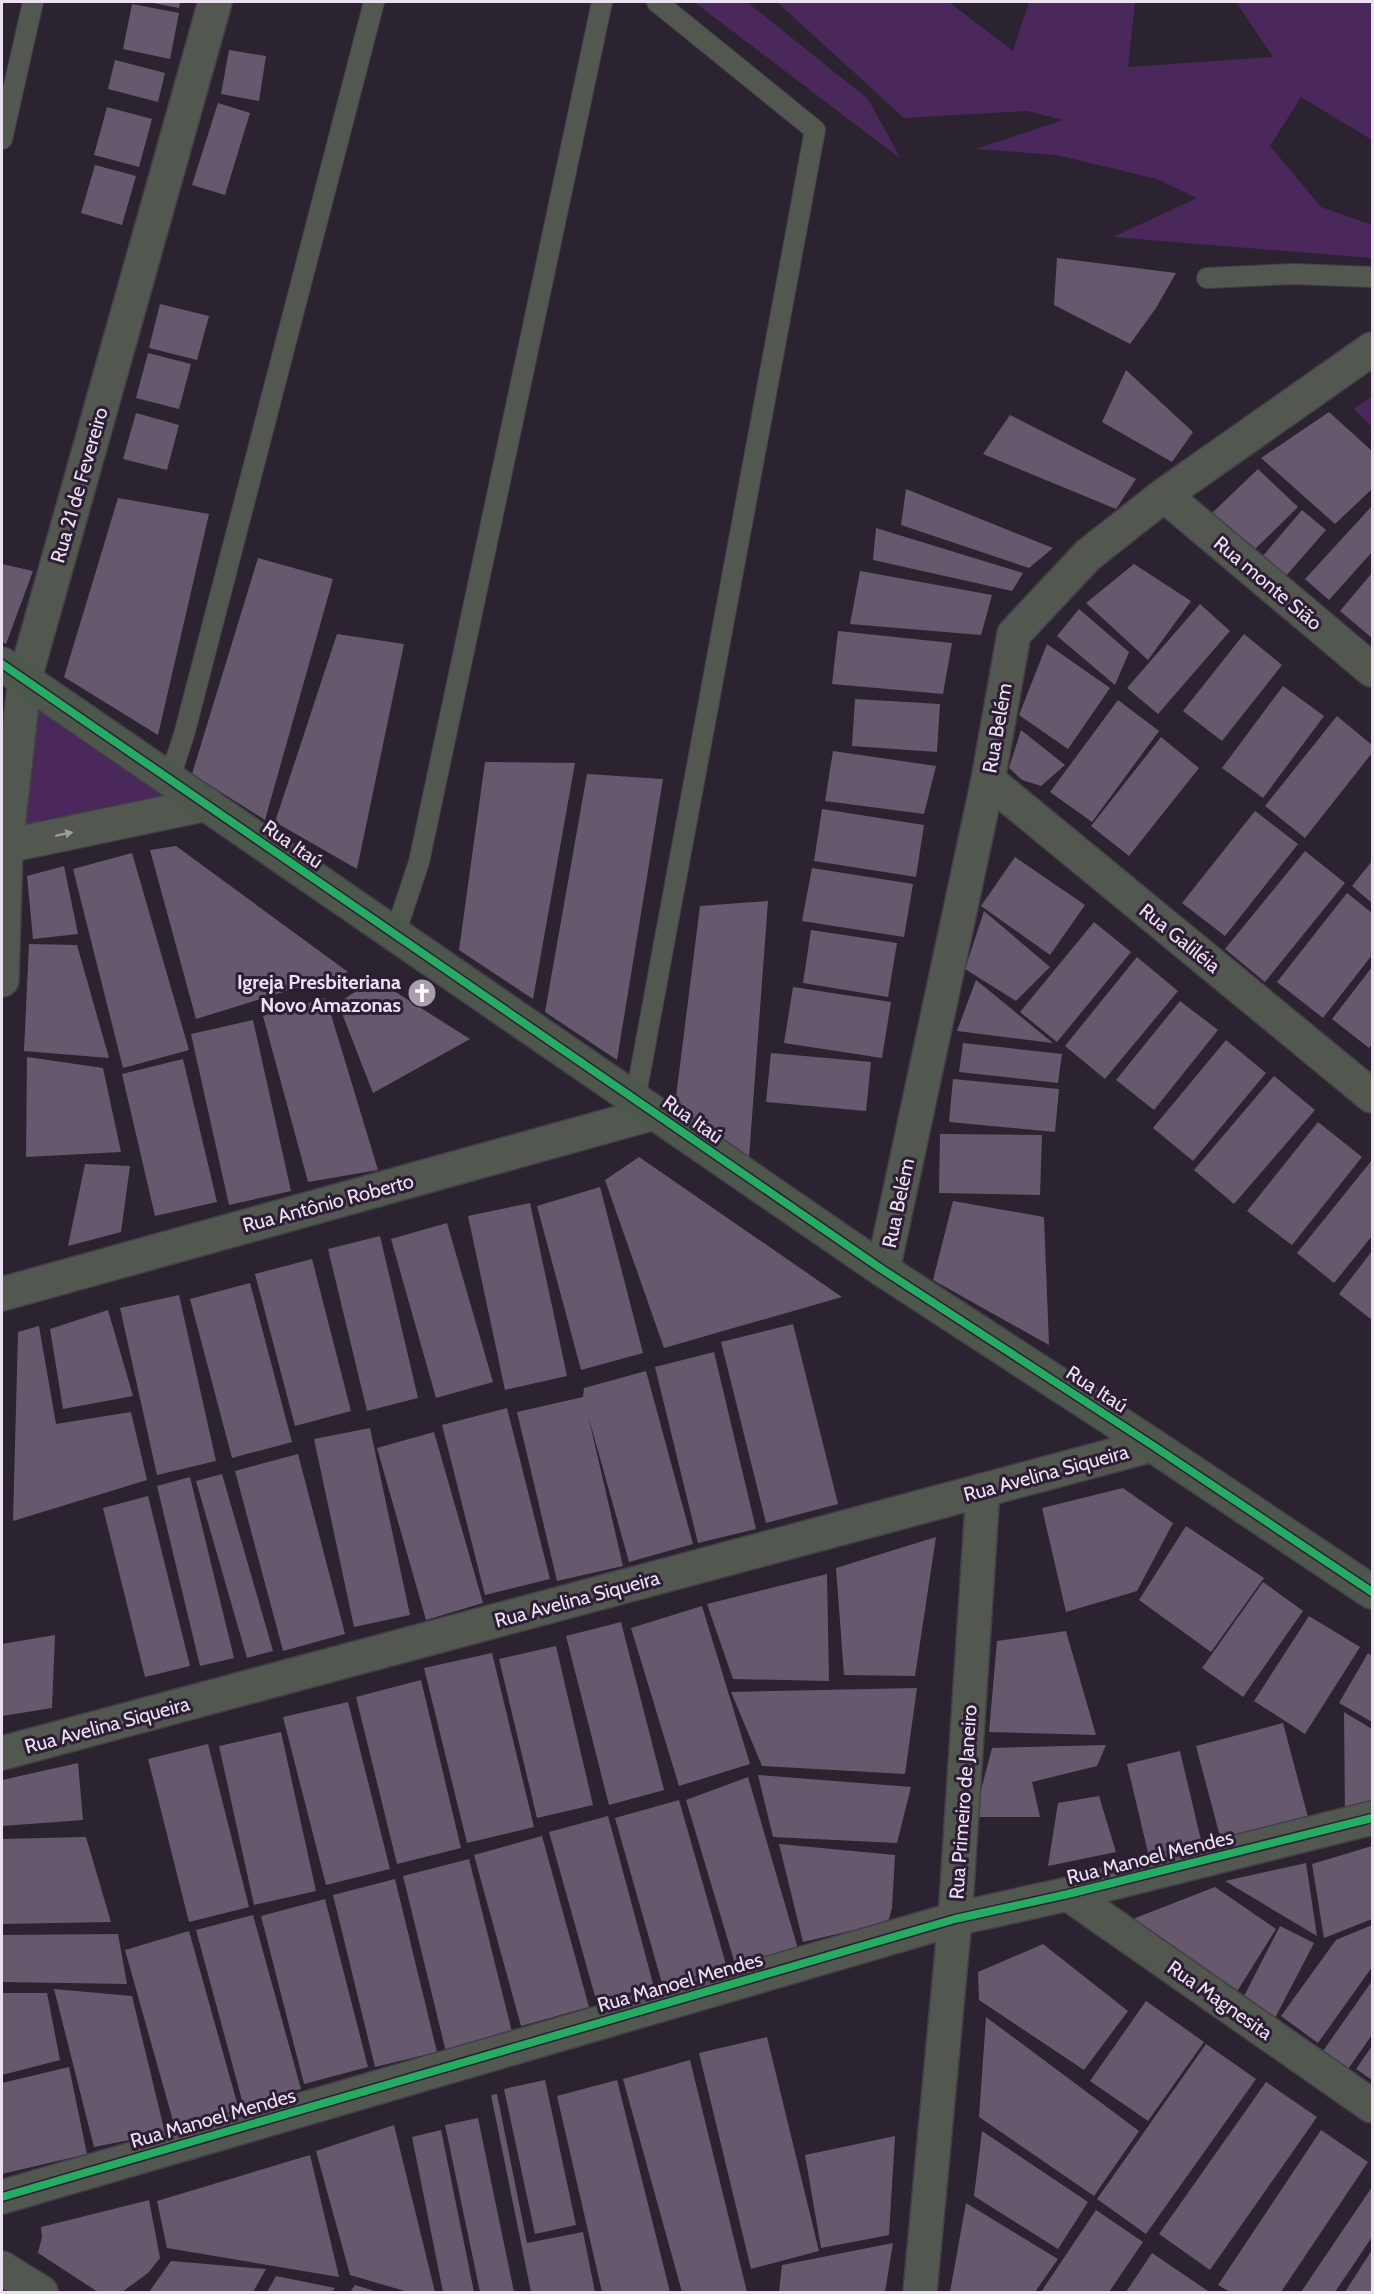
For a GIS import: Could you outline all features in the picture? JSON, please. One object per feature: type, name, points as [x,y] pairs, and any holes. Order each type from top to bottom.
[{"type":"street","name":"Rua 21 de Fevereiro","points":[[2,980],[4,846],[13,671],[215,2]]},
{"type":"street","name":"Rua Belém","points":[[884,1270],[988,780],[1014,634],[1088,555],[1164,495],[1372,349]]},
{"type":"street","name":"Rua monte Sião","points":[[1164,495],[1372,670]]},
{"type":"street","name":"Rua Itaú","points":[[13,671],[884,1270],[1372,1592]]},
{"type":"street","name":"Rua Galiléia","points":[[988,780],[1372,1096]]},
{"type":"street","points":[[4,846],[207,804]]},
{"type":"street","name":"Rua Antônio Roberto","points":[[2,1294],[644,1106]]},
{"type":"street","name":"Rua Avelina Siqueira","points":[[2,1754],[1152,1445]]},
{"type":"street","name":"Rua Primeiro de Janeiro","points":[[920,2292],[956,1919],[983,1490]]},
{"type":"street","name":"Rua Manoel Mendes","points":[[2,2197],[956,1919],[1068,1894],[1372,1818]]},
{"type":"street","name":"Rua Magnesita","points":[[1068,1894],[1372,2106]]},
{"type":"street","points":[[2,2268],[41,2292]]},
{"type":"lane","points":[[2,138],[33,2]]},
{"type":"lane","points":[[170,778],[185,731],[374,2]]},
{"type":"lane","points":[[395,934],[419,862],[602,2]]},
{"type":"lane","points":[[644,1106],[814,130],[657,2]]},
{"type":"lane","points":[[1207,278],[1294,274],[1372,277]]},
{"type":"shaded area","points":[[694,2],[747,2],[868,99],[901,159]]},
{"type":"shaded area","points":[[777,2],[949,2],[1013,51],[1029,2],[1135,2],[1128,67],[1273,57],[1236,2],[1372,2],[1372,140],[1301,97],[1270,146],[1321,207],[1372,225],[1372,258],[1113,237],[1197,198],[1157,179],[1057,155],[976,149],[1063,120],[1027,111],[904,118]]},
{"type":"shaded area","points":[[1372,396],[1372,427],[1354,409]]},
{"type":"shaded area","points":[[18,695],[194,801],[6,846]]},
{"type":"building","points":[[148,2],[180,2],[179,8]]},
{"type":"building","points":[[132,4],[179,13],[170,59],[123,49]]},
{"type":"building","points":[[229,50],[266,56],[259,101],[221,94]]},
{"type":"building","points":[[115,60],[165,73],[158,102],[108,89]]},
{"type":"building","points":[[218,103],[250,113],[225,195],[192,185]]},
{"type":"building","points":[[107,107],[152,119],[139,167],[94,155]]},
{"type":"building","points":[[95,165],[136,176],[122,225],[81,213]]},
{"type":"building","points":[[1057,258],[1176,273],[1156,308],[1130,344],[1054,305]]},
{"type":"building","points":[[160,304],[209,316],[197,360],[149,348]]},
{"type":"building","points":[[148,353],[191,364],[179,409],[136,398]]},
{"type":"building","points":[[1126,370],[1193,432],[1172,462],[1102,422]]},
{"type":"building","points":[[1329,412],[1372,451],[1372,489],[1335,524],[1261,458]]},
{"type":"building","points":[[136,413],[179,425],[167,470],[123,459]]},
{"type":"building","points":[[1010,415],[1136,479],[1116,509],[983,454]]},
{"type":"building","points":[[1258,469],[1298,507],[1253,551],[1211,514]]},
{"type":"building","points":[[906,489],[1053,548],[1029,568],[901,525]]},
{"type":"building","points":[[118,498],[209,514],[158,735],[64,677]]},
{"type":"building","points":[[1372,506],[1372,552],[1329,600],[1305,579]]},
{"type":"building","points":[[1302,510],[1326,530],[1285,577],[1262,557]]},
{"type":"building","points":[[876,528],[1023,573],[1012,591],[873,560]]},
{"type":"building","points":[[258,558],[333,579],[265,820],[192,774]]},
{"type":"building","points":[[2,564],[33,571],[6,644],[2,642]]},
{"type":"building","points":[[1134,564],[1191,601],[1148,660],[1086,603]]},
{"type":"building","points":[[860,571],[992,595],[981,635],[850,624]]},
{"type":"building","points":[[1372,573],[1372,638],[1340,611]]},
{"type":"building","points":[[1200,604],[1230,631],[1158,714],[1127,688]]},
{"type":"building","points":[[1079,609],[1129,652],[1115,685],[1057,636]]},
{"type":"building","points":[[838,631],[952,643],[943,694],[832,684]]},
{"type":"building","points":[[337,634],[404,644],[357,869],[275,822]]},
{"type":"building","points":[[1244,634],[1282,665],[1222,741],[1183,711]]},
{"type":"building","points":[[1047,644],[1110,688],[1068,749],[1019,715]]},
{"type":"building","points":[[1283,686],[1324,716],[1263,798],[1222,768]]},
{"type":"building","points":[[855,699],[940,704],[937,752],[852,746]]},
{"type":"building","points":[[1118,700],[1159,731],[1092,822],[1050,792]]},
{"type":"building","points":[[1337,716],[1372,745],[1372,753],[1305,838],[1265,806]]},
{"type":"building","points":[[1021,730],[1065,765],[1041,786],[1022,780],[1009,768]]},
{"type":"building","points":[[1161,737],[1199,768],[1129,856],[1091,826]]},
{"type":"building","points":[[833,751],[936,766],[924,814],[825,801]]},
{"type":"building","points":[[485,762],[575,763],[533,999],[459,950]]},
{"type":"building","points":[[587,774],[663,779],[617,1060],[545,1012]]},
{"type":"building","points":[[822,809],[924,825],[916,877],[814,861]]},
{"type":"building","points":[[1255,811],[1298,844],[1225,936],[1182,903]]},
{"type":"building","points":[[176,846],[348,972],[196,1019],[150,850]]},
{"type":"building","points":[[1305,851],[1345,883],[1265,982],[1225,949]]},
{"type":"building","points":[[132,853],[189,1050],[123,1068],[73,869]]},
{"type":"building","points":[[1015,857],[1085,905],[1050,955],[981,906]]},
{"type":"building","points":[[1372,861],[1372,903],[1352,886]]},
{"type":"building","points":[[64,866],[78,934],[33,939],[27,876]]},
{"type":"building","points":[[812,868],[913,884],[904,937],[802,921]]},
{"type":"building","points":[[1347,893],[1372,913],[1372,955],[1323,1018],[1277,982]]},
{"type":"building","points":[[768,901],[749,1158],[675,1105],[700,906]]},
{"type":"building","points":[[984,911],[1050,967],[1016,1001],[965,969]]},
{"type":"building","points":[[1094,922],[1131,952],[1057,1042],[1020,1012]]},
{"type":"building","points":[[811,930],[897,943],[888,997],[803,983]]},
{"type":"building","points":[[29,944],[77,945],[109,1058],[24,1051]]},
{"type":"building","points":[[1137,957],[1178,991],[1105,1079],[1065,1046]]},
{"type":"building","points":[[1372,967],[1372,1044],[1369,1048],[1332,1019]]},
{"type":"building","points":[[375,979],[470,1039],[373,1093],[338,1003]]},
{"type":"building","points":[[976,980],[1053,1043],[957,1031]]},
{"type":"building","points":[[793,987],[891,1002],[882,1058],[784,1043]]},
{"type":"building","points":[[326,998],[378,1170],[308,1182],[263,1016]]},
{"type":"building","points":[[1180,1001],[1218,1030],[1154,1110],[1116,1080]]},
{"type":"building","points":[[253,1020],[291,1191],[229,1205],[191,1034]]},
{"type":"building","points":[[1226,1040],[1266,1073],[1193,1161],[1153,1128]]},
{"type":"building","points":[[963,1043],[1062,1054],[1058,1083],[959,1072]]},
{"type":"building","points":[[771,1053],[871,1062],[866,1111],[766,1102]]},
{"type":"building","points":[[27,1057],[103,1068],[121,1152],[26,1157]]},
{"type":"building","points":[[183,1059],[217,1202],[155,1216],[122,1074]]},
{"type":"building","points":[[1274,1076],[1315,1110],[1234,1204],[1194,1170]]},
{"type":"building","points":[[953,1079],[1059,1089],[1055,1132],[949,1122]]},
{"type":"building","points":[[1318,1122],[1362,1157],[1292,1245],[1247,1211]]},
{"type":"building","points":[[940,1134],[1042,1135],[1040,1195],[939,1193]]},
{"type":"building","points":[[639,1157],[842,1297],[664,1348],[605,1180]]},
{"type":"building","points":[[1372,1160],[1372,1236],[1334,1283],[1297,1253]]},
{"type":"building","points":[[85,1164],[130,1166],[121,1232],[68,1246]]},
{"type":"building","points":[[600,1187],[643,1353],[581,1370],[537,1206]]},
{"type":"building","points":[[953,1201],[1044,1217],[1049,1345],[933,1280]]},
{"type":"building","points":[[530,1203],[567,1376],[505,1390],[468,1216]]},
{"type":"building","points":[[447,1223],[493,1382],[436,1398],[391,1239]]},
{"type":"building","points":[[380,1236],[418,1398],[367,1411],[328,1249]]},
{"type":"building","points":[[1372,1251],[1372,1320],[1339,1294]]},
{"type":"building","points":[[312,1259],[351,1411],[295,1426],[255,1274]]},
{"type":"building","points":[[250,1283],[292,1442],[232,1458],[190,1299]]},
{"type":"building","points":[[179,1295],[216,1461],[157,1475],[120,1308]]},
{"type":"building","points":[[108,1310],[133,1396],[63,1409],[50,1329]]},
{"type":"building","points":[[793,1324],[838,1504],[766,1523],[721,1342]]},
{"type":"building","points":[[39,1326],[56,1424],[131,1412],[147,1480],[13,1521],[18,1332]]},
{"type":"building","points":[[714,1352],[756,1529],[698,1543],[655,1367]]},
{"type":"building","points":[[646,1371],[693,1544],[629,1562],[588,1415],[623,1566],[557,1581],[517,1412],[583,1397],[584,1388]]},
{"type":"building","points":[[507,1408],[550,1579],[485,1595],[442,1425]]},
{"type":"building","points":[[370,1428],[410,1615],[354,1627],[314,1439]]},
{"type":"building","points":[[434,1432],[483,1603],[426,1620],[377,1448]]},
{"type":"building","points":[[298,1454],[345,1634],[283,1651],[235,1471]]},
{"type":"building","points":[[222,1474],[273,1651],[247,1658],[196,1481]]},
{"type":"building","points":[[190,1477],[234,1658],[200,1666],[157,1486]]},
{"type":"building","points":[[1123,1488],[1173,1523],[1137,1591],[1066,1612],[1042,1508]]},
{"type":"building","points":[[148,1496],[190,1666],[145,1677],[103,1508]]},
{"type":"building","points":[[1186,1526],[1264,1578],[1211,1652],[1139,1600]]},
{"type":"building","points":[[936,1537],[915,1676],[844,1675],[836,1568]]},
{"type":"building","points":[[827,1574],[829,1681],[733,1679],[707,1604]]},
{"type":"building","points":[[1263,1582],[1303,1611],[1243,1697],[1202,1668]]},
{"type":"building","points":[[702,1606],[750,1764],[679,1786],[631,1628]]},
{"type":"building","points":[[1309,1616],[1360,1647],[1305,1734],[1254,1701]]},
{"type":"building","points":[[621,1622],[664,1790],[609,1805],[566,1636]]},
{"type":"building","points":[[1066,1631],[1096,1735],[989,1732],[997,1641]]},
{"type":"building","points":[[55,1635],[52,1708],[2,1716],[2,1644]]},
{"type":"building","points":[[556,1646],[593,1805],[537,1818],[499,1659]]},
{"type":"building","points":[[492,1653],[534,1827],[467,1843],[424,1668]]},
{"type":"building","points":[[1368,1653],[1372,1656],[1372,1722],[1339,1703]]},
{"type":"building","points":[[421,1680],[461,1848],[397,1864],[356,1697]]},
{"type":"building","points":[[917,1688],[905,1774],[762,1766],[731,1692]]},
{"type":"building","points":[[348,1702],[390,1869],[326,1885],[283,1717]]},
{"type":"building","points":[[1344,1712],[1372,1729],[1372,1808],[1345,1817]]},
{"type":"building","points":[[1283,1723],[1309,1821],[1222,1844],[1196,1746]]},
{"type":"building","points":[[281,1732],[316,1891],[254,1905],[219,1746]]},
{"type":"building","points":[[208,1744],[249,1907],[189,1922],[148,1759]]},
{"type":"building","points":[[1106,1745],[1097,1766],[1032,1782],[1040,1817],[974,1817],[992,1748]]},
{"type":"building","points":[[1180,1751],[1203,1849],[1150,1861],[1127,1764]]},
{"type":"building","points":[[78,1763],[83,1820],[2,1826],[2,1780]]},
{"type":"building","points":[[758,1775],[911,1787],[897,1843],[773,1837]]},
{"type":"building","points":[[748,1777],[798,1949],[735,1964],[686,1800]]},
{"type":"building","points":[[1099,1796],[1116,1852],[1048,1866],[1058,1803]]},
{"type":"building","points":[[679,1800],[727,1968],[663,1987],[615,1818]]},
{"type":"building","points":[[608,1816],[654,1987],[596,2000],[549,1832]]},
{"type":"building","points":[[542,1836],[589,2007],[521,2026],[474,1855]]},
{"type":"building","points":[[86,1837],[111,1922],[2,1924],[2,1839]]},
{"type":"building","points":[[779,1844],[895,1855],[892,1908],[888,1922],[803,1942]]},
{"type":"building","points":[[1372,1846],[1372,1919],[1324,1938],[1312,1864]]},
{"type":"building","points":[[469,1859],[513,2036],[446,2052],[403,1876]]},
{"type":"building","points":[[1306,1863],[1317,1936],[1225,1881]]},
{"type":"building","points":[[395,1879],[437,2052],[375,2067],[333,1895]]},
{"type":"building","points":[[1215,1887],[1276,1929],[1233,1998],[1125,1922]]},
{"type":"building","points":[[325,1899],[368,2067],[304,2084],[261,1916]]},
{"type":"building","points":[[253,1915],[301,2089],[243,2104],[196,1930]]},
{"type":"building","points":[[1372,1925],[1372,1967],[1318,2043],[1281,2016],[1336,1940]]},
{"type":"building","points":[[1280,1926],[1314,1943],[1275,2018],[1242,2000]]},
{"type":"building","points":[[189,1931],[239,2110],[175,2128],[125,1950]]},
{"type":"building","points":[[118,1934],[127,1984],[2,1982],[2,1935]]},
{"type":"building","points":[[1043,1944],[1128,2011],[1084,2070],[979,2000],[978,1972]]},
{"type":"building","points":[[1372,1981],[1372,2035],[1348,2069],[1323,2051]]},
{"type":"building","points":[[54,1989],[132,1996],[165,2133],[94,2147]]},
{"type":"building","points":[[2,1993],[47,1993],[60,2060],[2,2075]]},
{"type":"building","points":[[1146,2001],[1204,2042],[1148,2121],[1090,2081]]},
{"type":"building","points":[[986,2017],[1139,2131],[1094,2196],[979,2117]]},
{"type":"building","points":[[767,2037],[819,2251],[751,2269],[699,2053]]},
{"type":"building","points":[[1206,2044],[1256,2079],[1146,2234],[1097,2199]]},
{"type":"building","points":[[1372,2046],[1372,2080],[1356,2069]]},
{"type":"building","points":[[690,2060],[747,2292],[682,2292],[623,2079]]},
{"type":"building","points":[[69,2067],[87,2154],[2,2174],[2,2083]]},
{"type":"building","points":[[545,2080],[576,2225],[535,2234],[504,2089]]},
{"type":"building","points":[[617,2080],[670,2292],[602,2292],[557,2096]]},
{"type":"building","points":[[1266,2082],[1317,2117],[1210,2270],[1159,2234]]},
{"type":"building","points":[[497,2094],[527,2243],[583,2232],[595,2292],[531,2292],[491,2095]]},
{"type":"building","points":[[478,2118],[514,2292],[480,2292],[445,2125]]},
{"type":"building","points":[[394,2125],[435,2292],[408,2292],[350,2275],[316,2151]]},
{"type":"building","points":[[441,2130],[474,2292],[443,2292],[412,2137]]},
{"type":"building","points":[[1321,2130],[1368,2162],[1281,2292],[1230,2292],[1218,2285]]},
{"type":"building","points":[[982,2131],[1088,2202],[1058,2249],[974,2196]]},
{"type":"building","points":[[895,2136],[889,2235],[821,2248],[805,2155]]},
{"type":"building","points":[[310,2155],[339,2277],[167,2248],[157,2201]]},
{"type":"building","points":[[1372,2187],[1372,2237],[1335,2292],[1301,2292]]},
{"type":"building","points":[[149,2200],[160,2258],[148,2273],[122,2292],[98,2292],[38,2253],[42,2237],[41,2227]]},
{"type":"building","points":[[966,2203],[1058,2259],[1035,2292],[950,2292]]},
{"type":"building","points":[[1096,2210],[1143,2242],[1109,2292],[1041,2292]]},
{"type":"building","points":[[893,2243],[885,2292],[779,2292],[782,2265]]},
{"type":"building","points":[[1372,2250],[1372,2292],[1345,2292]]},
{"type":"building","points":[[1152,2253],[1208,2291],[1126,2292]]},
{"type":"building","points":[[171,2261],[266,2269],[253,2292],[149,2292]]},
{"type":"building","points":[[276,2276],[335,2288],[332,2292],[267,2292]]},
{"type":"building","points":[[355,2285],[378,2292],[350,2292]]},
{"type":"cycle path","points":[[2,664],[883,1270],[1372,1592]]},
{"type":"cycle path","points":[[2,2197],[955,1919],[1068,1894],[1372,1818]]},
{"type":"place","name":"Igreja Presbiteriana Novo Amazonas","points":[[422,993]]}]
